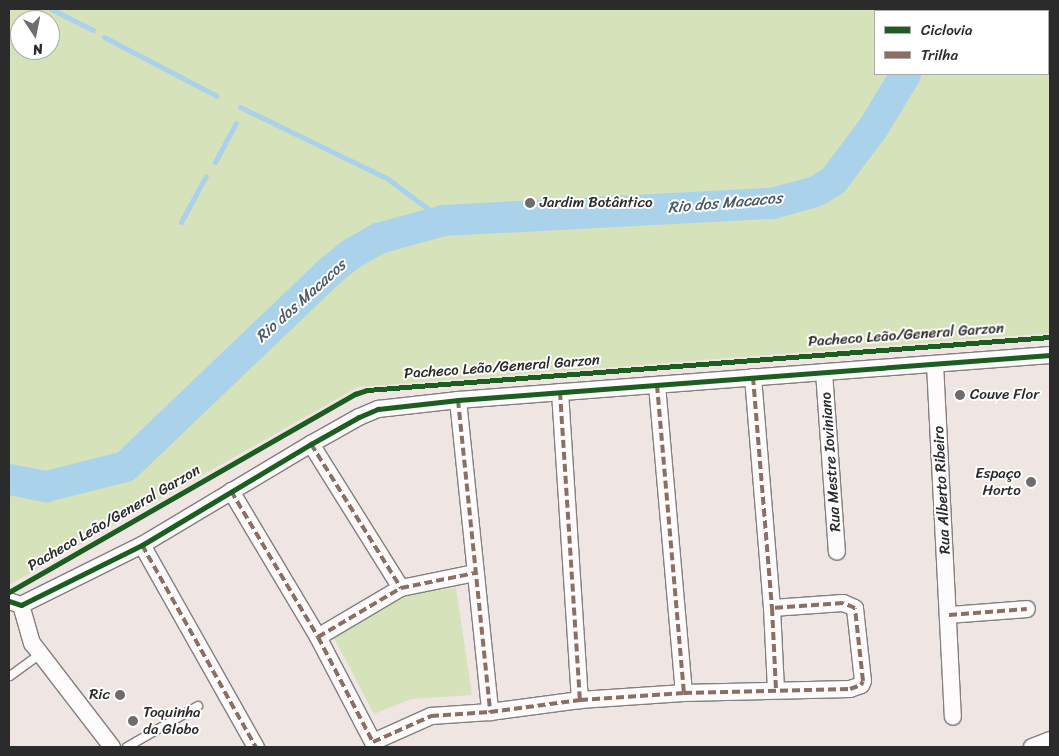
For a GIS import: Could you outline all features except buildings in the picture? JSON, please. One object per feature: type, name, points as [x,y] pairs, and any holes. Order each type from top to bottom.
[{"type":"street","points":[[112,747],[32,643],[15,603],[142,545],[311,444],[369,412],[458,400],[1050,355]]},
{"type":"street","name":"Rua Alberto Ribeiro","points":[[935,364],[953,716]]},
{"type":"street","name":"Rua Mestre Ioviniano","points":[[824,372],[837,552]]},
{"type":"street","points":[[753,378],[772,608],[776,690]]},
{"type":"street","points":[[657,385],[684,693]]},
{"type":"street","points":[[560,392],[580,700]]},
{"type":"street","points":[[458,400],[490,712]]},
{"type":"street","points":[[311,444],[401,588]]},
{"type":"street","points":[[231,492],[318,637],[369,745],[431,716],[490,712],[580,700],[684,693],[850,690],[858,688],[863,681],[856,608],[843,603],[772,608]]},
{"type":"street","points":[[142,545],[256,747]]},
{"type":"street","points":[[318,637],[401,588],[475,573]]},
{"type":"street","points":[[949,615],[1027,609]]},
{"type":"street","points":[[1032,747],[1050,740]]},
{"type":"lane","points":[[10,676],[40,654]]},
{"type":"lane","points":[[127,747],[198,706]]},
{"type":"green space","name":"Jardim Botântico","points":[[9,9],[1050,9],[1050,333],[358,387],[9,585]]},
{"type":"green space","points":[[456,588],[472,695],[411,699],[374,714],[332,634],[403,595]]},
{"type":"waterway","points":[[51,9],[93,30]]},
{"type":"waterway","points":[[104,37],[217,96]]},
{"type":"waterway","name":"Rio dos Macacos","points":[[9,479],[46,486],[125,466],[329,271],[350,254],[378,238],[443,220],[772,203],[815,191],[833,180],[873,127],[904,75]]},
{"type":"waterway","points":[[240,107],[388,179],[443,220]]},
{"type":"waterway","points":[[215,162],[236,123]]},
{"type":"waterway","points":[[181,222],[206,176]]},
{"type":"marked path","points":[[753,377],[772,608],[776,690]]},
{"type":"marked path","points":[[657,385],[684,693]]},
{"type":"marked path","points":[[560,392],[580,700]]},
{"type":"marked path","points":[[458,400],[490,712]]},
{"type":"marked path","points":[[311,444],[401,588]]},
{"type":"marked path","points":[[231,491],[318,637],[373,742],[431,716],[490,712],[580,700],[684,693],[850,689],[861,685],[863,681],[855,608],[843,603],[772,608]]},
{"type":"marked path","points":[[142,545],[256,747]]},
{"type":"marked path","points":[[318,637],[401,588],[475,573]]},
{"type":"marked path","points":[[949,615],[1027,609]]},
{"type":"cycle path","name":"Pacheco Leão/General Garzon","points":[[9,592],[355,394],[367,390],[1050,337]]},
{"type":"cycle path","points":[[9,601],[21,605],[142,545],[311,444],[359,417],[378,409],[458,400],[1050,355]]},
{"type":"place","name":"Jardim Botântico","points":[[530,203]]},
{"type":"place","name":"Couve Flor","points":[[960,395]]},
{"type":"place","name":"Espaço Horto","points":[[1031,482]]},
{"type":"place","name":"Ric","points":[[120,695]]},
{"type":"place","name":"Toquinha da Globo","points":[[133,721]]}]
